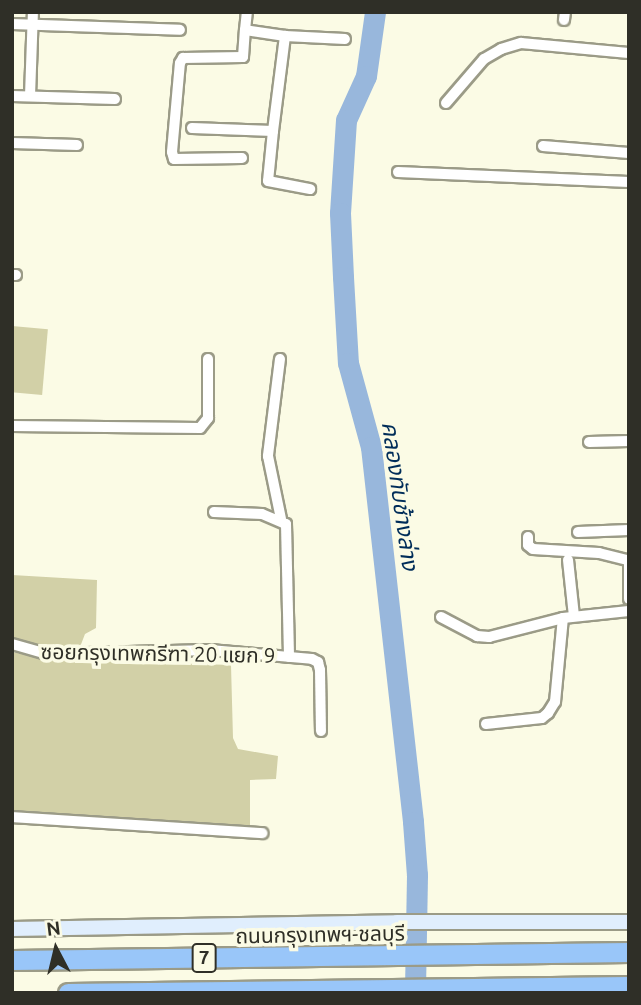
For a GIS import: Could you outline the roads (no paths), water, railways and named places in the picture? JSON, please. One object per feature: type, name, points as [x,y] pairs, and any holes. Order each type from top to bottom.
[{"type":"highway","name":"ถนนกรุงเทพฯ-ชลบุรี","points":[[12,960],[629,953]]},
{"type":"highway","name":"7","points":[[68,993],[629,986]]},
{"type":"main road","points":[[12,929],[465,921],[629,922]]},
{"type":"street","points":[[30,96],[33,12]]},
{"type":"street","points":[[242,158],[174,159],[172,152],[180,62],[183,58],[243,57],[247,12]]},
{"type":"street","points":[[12,24],[180,30]]},
{"type":"street","points":[[245,30],[285,36],[345,39]]},
{"type":"street","points":[[285,36],[268,181],[310,189]]},
{"type":"street","points":[[446,103],[484,59],[501,48],[522,43],[629,52]]},
{"type":"street","points":[[12,96],[115,99]]},
{"type":"street","points":[[192,128],[273,131]]},
{"type":"street","points":[[12,143],[78,145]]},
{"type":"street","points":[[543,146],[629,153]]},
{"type":"street","points":[[398,172],[629,182]]},
{"type":"street","points":[[12,426],[200,428],[208,418],[208,359]]},
{"type":"street","points":[[280,359],[268,456],[281,519],[288,533],[289,657]]},
{"type":"street","points":[[589,442],[629,441]]},
{"type":"street","points":[[215,512],[262,514],[281,519]]},
{"type":"street","points":[[578,532],[629,530]]},
{"type":"street","points":[[528,537],[528,545],[533,549],[599,553],[628,560],[629,599]]},
{"type":"street","points":[[486,724],[542,718],[555,702],[569,617],[568,560]]},
{"type":"street","points":[[441,617],[477,636],[489,637],[569,617],[629,611]]},
{"type":"street","name":"ซอยกรุงเทพกรีฑา 20 แยก 9","points":[[12,645],[47,654],[210,650],[318,662],[321,731]]},
{"type":"street","points":[[12,817],[262,833]]},
{"type":"waterway","name":"คลองทับช้างล่าง","points":[[375,12],[366,76],[346,120],[340,213],[348,363],[371,447],[413,822],[417,875],[415,993]]}]
